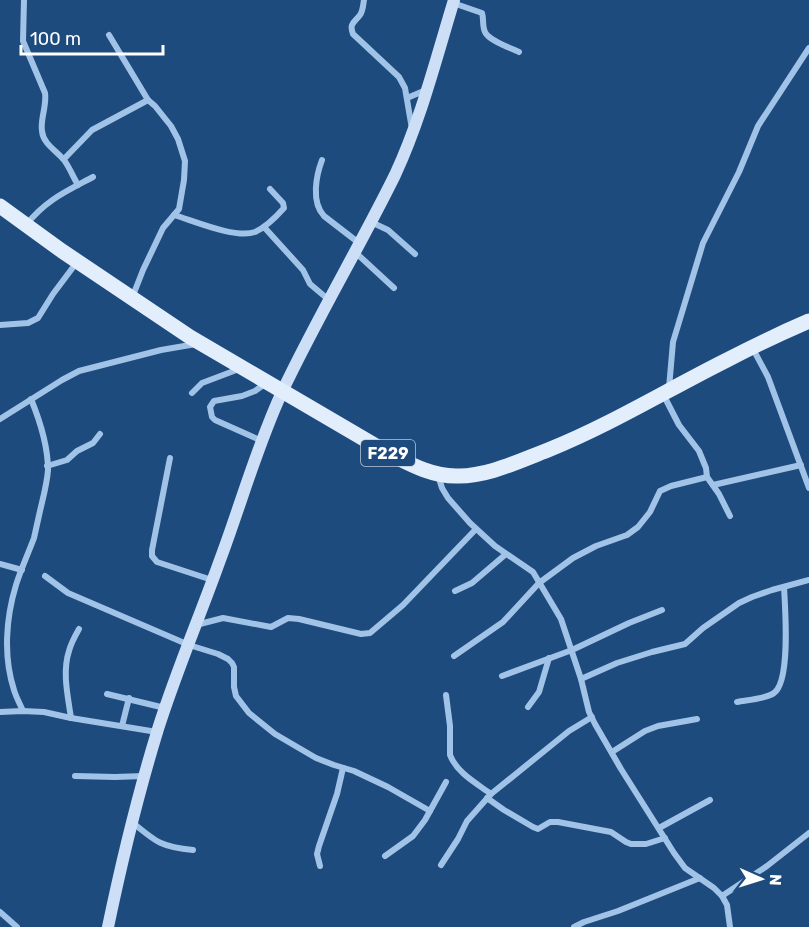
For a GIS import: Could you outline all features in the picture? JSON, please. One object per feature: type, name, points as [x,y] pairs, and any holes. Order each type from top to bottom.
[{"type":"main road","points":[[108,927],[131,822],[165,708],[262,441],[282,392],[395,173],[427,90],[453,2]]},
{"type":"main road","name":"F229","points":[[0,206],[78,262],[200,343],[388,453],[413,466],[438,474],[458,476],[483,473],[530,457],[587,433],[725,360],[809,321]]},
{"type":"street","points":[[24,0],[24,47],[45,93],[42,134],[55,152],[64,159],[78,185]]},
{"type":"street","points":[[364,0],[361,14],[352,24],[353,34],[399,76],[405,88],[412,132]]},
{"type":"street","points":[[453,2],[482,13],[484,29],[488,36],[519,52]]},
{"type":"street","points":[[109,34],[148,100],[171,126],[185,161],[179,209],[163,228],[142,270],[132,298]]},
{"type":"street","points":[[730,516],[707,477],[699,451],[679,425],[666,393],[674,342],[703,243],[739,172],[758,126],[809,48]]},
{"type":"street","points":[[406,98],[427,90]]},
{"type":"street","points":[[64,159],[92,130],[148,100]]},
{"type":"street","points":[[322,160],[316,185],[320,211],[394,288]]},
{"type":"street","points":[[26,226],[35,214],[55,197],[93,177]]},
{"type":"street","points":[[174,215],[232,232],[252,233],[264,227],[284,208],[283,203],[270,189]]},
{"type":"street","points":[[371,222],[388,230],[415,254]]},
{"type":"street","points":[[264,227],[303,270],[310,284],[329,300]]},
{"type":"street","points":[[0,325],[28,323],[38,318],[78,262]]},
{"type":"street","points":[[0,419],[79,371],[161,350],[200,343]]},
{"type":"street","points":[[752,347],[768,377],[809,488]]},
{"type":"street","points":[[192,393],[202,383],[242,368]]},
{"type":"street","points":[[262,441],[215,420],[210,407],[214,401],[242,396],[267,383]]},
{"type":"street","points":[[23,711],[14,691],[9,670],[8,634],[12,602],[34,536],[45,490],[47,466],[47,455],[31,399]]},
{"type":"street","points":[[47,466],[67,460],[77,451],[93,443],[100,434]]},
{"type":"street","points":[[170,458],[152,556],[157,562],[213,580]]},
{"type":"street","points":[[713,485],[801,465]]},
{"type":"street","points":[[438,474],[448,498],[476,529],[495,546],[533,572],[561,619],[592,717],[664,838],[685,868],[722,896],[727,905],[730,927]]},
{"type":"street","points":[[454,656],[503,622],[539,583],[573,558],[596,546],[627,536],[650,512],[660,491],[707,477]]},
{"type":"street","points":[[196,625],[230,618],[272,627],[288,618],[361,634],[370,633],[403,605],[476,529]]},
{"type":"street","points":[[455,591],[472,583],[506,554]]},
{"type":"street","points":[[0,564],[22,570]]},
{"type":"street","points":[[45,576],[68,593],[189,645],[228,659],[234,667],[236,696],[249,713],[274,734],[316,758],[354,771],[430,811]]},
{"type":"street","points":[[581,679],[617,663],[685,644],[703,628],[739,603],[809,580]]},
{"type":"street","points":[[737,702],[770,695],[776,692],[780,685],[786,647],[784,587]]},
{"type":"street","points":[[502,676],[572,650],[662,610]]},
{"type":"street","points":[[71,718],[66,662],[79,629]]},
{"type":"street","points":[[528,707],[539,692],[549,658]]},
{"type":"street","points":[[107,694],[165,708]]},
{"type":"street","points":[[446,695],[450,726],[450,755],[454,765],[504,810],[538,829],[550,822],[558,822],[611,832],[632,844],[646,844],[664,838]]},
{"type":"street","points":[[122,726],[129,698]]},
{"type":"street","points":[[0,712],[44,712],[158,732]]},
{"type":"street","points":[[441,865],[467,821],[489,796],[569,731],[592,717]]},
{"type":"street","points":[[612,752],[645,731],[658,726],[697,719]]},
{"type":"street","points":[[320,866],[317,854],[343,768]]},
{"type":"street","points":[[75,777],[144,776]]},
{"type":"street","points":[[385,856],[412,836],[425,820],[446,782]]},
{"type":"street","points":[[659,828],[710,800]]},
{"type":"street","points":[[131,822],[162,845],[193,850]]},
{"type":"street","points":[[722,896],[767,866],[809,833]]},
{"type":"street","points":[[574,927],[700,878]]},
{"type":"street","points":[[0,912],[17,927]]}]
